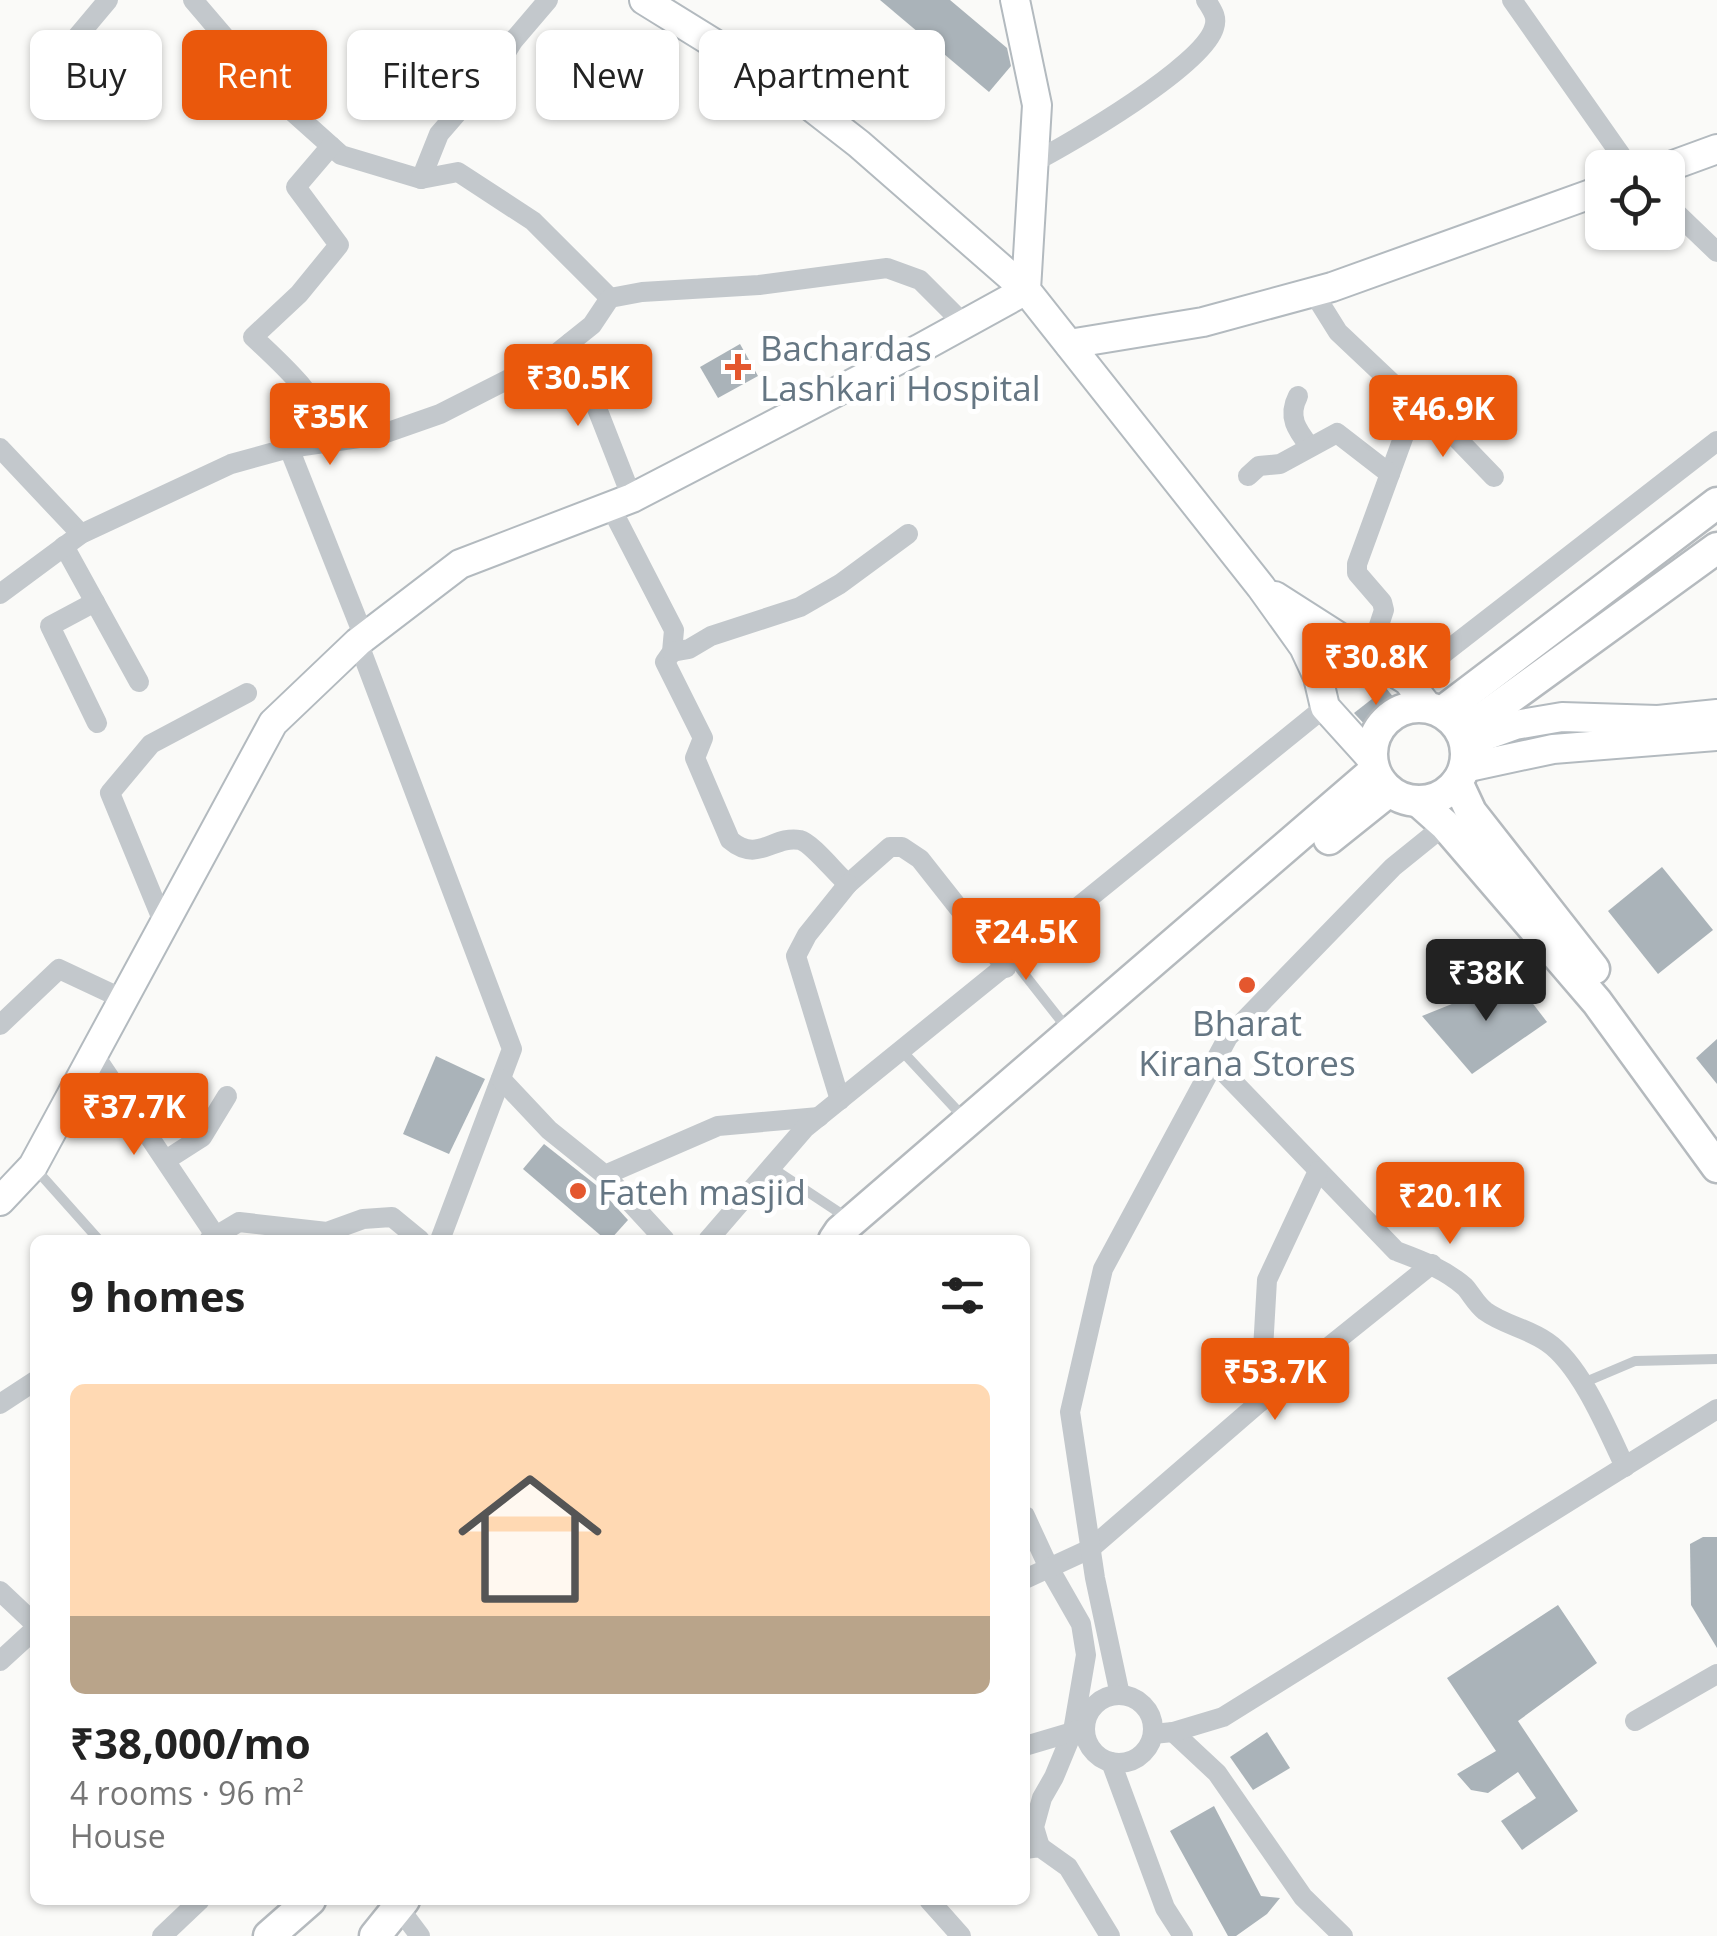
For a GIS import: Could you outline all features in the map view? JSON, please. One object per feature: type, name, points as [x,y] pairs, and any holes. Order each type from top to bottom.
[{"type":"main road","points":[[1388,780],[1433,799],[1453,741],[1717,503]]},
{"type":"main road","points":[[1453,741],[1717,548]]},
{"type":"main road","points":[[1717,1137],[1612,991],[1471,812],[1453,741],[1414,706],[1387,718],[1378,730],[1388,780],[1445,825],[1597,1002],[1717,1168]]},
{"type":"main road","points":[[849,1234],[968,1122],[1071,1033],[1388,780]]},
{"type":"main road","points":[[849,1234],[1353,817],[1388,780]]},
{"type":"main road","points":[[269,1936],[300,1905]]},
{"type":"main road","points":[[375,1936],[400,1905]]},
{"type":"street","points":[[83,30],[108,0]]},
{"type":"street","points":[[192,0],[276,96],[341,155],[421,178],[458,172],[533,221],[610,298]]},
{"type":"street","points":[[421,178],[439,134],[548,0]]},
{"type":"street","points":[[644,0],[790,91],[859,144],[1026,290],[1261,587],[1304,647],[1318,677],[1325,707],[1388,780]]},
{"type":"street","points":[[1015,0],[1037,105],[1026,290]]},
{"type":"street","points":[[1034,162],[1084,136],[1190,60],[1214,32],[1216,17],[1206,0]]},
{"type":"street","points":[[1512,0],[1617,150]]},
{"type":"street","points":[[332,146],[296,187],[339,246],[299,294],[253,338],[317,402],[336,442]]},
{"type":"street","points":[[1685,161],[1717,149]]},
{"type":"street","points":[[1069,344],[1203,322],[1312,292],[1585,196]]},
{"type":"street","points":[[1685,222],[1717,252]]},
{"type":"street","points":[[0,594],[72,540],[232,464],[289,448],[380,434],[440,414],[552,357],[592,325],[610,298],[642,292],[759,285],[887,268],[920,280],[964,324]]},
{"type":"street","points":[[0,1201],[33,1166],[273,723],[361,639],[460,564],[621,502],[1026,290]]},
{"type":"street","points":[[1312,292],[1338,332],[1414,408],[1440,422],[1494,477]]},
{"type":"street","points":[[571,342],[621,502],[674,630],[672,652],[665,662],[703,738],[695,758],[730,840],[740,848],[756,851],[799,840],[808,844],[848,884]]},
{"type":"street","points":[[1298,396],[1292,412],[1294,422],[1310,447]]},
{"type":"street","points":[[1369,656],[1384,610],[1382,602],[1357,573],[1357,564],[1414,408]]},
{"type":"street","points":[[1248,476],[1258,466],[1280,464],[1333,434],[1342,434],[1390,474]]},
{"type":"street","points":[[1408,681],[1717,442]]},
{"type":"street","points":[[0,448],[72,540],[94,602],[139,682]]},
{"type":"street","points":[[289,448],[512,1049],[442,1235]]},
{"type":"street","points":[[672,652],[800,607],[840,584],[908,534]]},
{"type":"street","points":[[1261,587],[1408,681],[1453,741],[1553,749],[1717,736]]},
{"type":"street","points":[[94,602],[50,626],[96,722]]},
{"type":"street","points":[[164,924],[110,793],[151,744],[247,693]]},
{"type":"street","points":[[712,1235],[805,1128],[1325,707]]},
{"type":"street","points":[[1453,741],[1562,717],[1658,720],[1717,714]]},
{"type":"street","points":[[1120,1695],[1090,1548],[1070,1412],[1103,1269],[1228,1038],[1393,867],[1445,825]]},
{"type":"street","points":[[840,1100],[796,956],[807,935],[848,884],[890,847],[902,847],[920,858],[1010,964]]},
{"type":"street","points":[[4,1015],[60,970],[123,999]]},
{"type":"street","points":[[93,1054],[166,1160],[210,1235]]},
{"type":"street","points":[[1215,1063],[1396,1251],[1432,1264],[1466,1288],[1479,1307],[1500,1322],[1526,1328],[1553,1345],[1592,1397],[1625,1467]]},
{"type":"street","points":[[500,1079],[549,1130],[605,1175],[661,1235]]},
{"type":"street","points":[[166,1160],[202,1137],[227,1096]]},
{"type":"street","points":[[605,1175],[718,1126],[819,1117]]},
{"type":"street","points":[[1260,1402],[1268,1280],[1318,1171]]},
{"type":"street","points":[[217,1235],[238,1222],[327,1232],[363,1218],[392,1217],[414,1235]]},
{"type":"street","points":[[1030,1577],[1090,1548],[1260,1402],[1432,1264]]},
{"type":"street","points":[[0,1404],[30,1384]]},
{"type":"street","points":[[1111,1762],[1133,1760],[1163,1733],[1223,1717],[1717,1409]]},
{"type":"street","points":[[1030,1527],[1081,1624],[1086,1655],[1079,1729],[1092,1749],[1111,1762],[1165,1908],[1184,1936]]},
{"type":"street","points":[[0,1591],[30,1621]]},
{"type":"street","points":[[0,1661],[30,1631]]},
{"type":"street","points":[[1636,1721],[1717,1674]]},
{"type":"street","points":[[1110,1936],[1068,1867],[1032,1848],[1042,1798],[1079,1729],[1100,1701],[1120,1695],[1131,1697],[1148,1711],[1163,1733],[1216,1773],[1303,1897],[1343,1936]]},
{"type":"street","points":[[1030,1744],[1079,1729]]},
{"type":"street","points":[[162,1936],[195,1905]]},
{"type":"street","points":[[402,1905],[420,1936]]},
{"type":"street","points":[[933,1905],[961,1936]]},
{"type":"lane","points":[[1010,964],[1071,1033]]},
{"type":"lane","points":[[902,1051],[968,1122]]},
{"type":"lane","points":[[33,1166],[95,1235]]},
{"type":"lane","points":[[771,1167],[849,1234]]},
{"type":"lane","points":[[1582,1384],[1635,1361],[1717,1359]]},
{"type":"building","points":[[880,0],[950,0],[1007,48],[1011,66],[989,92],[945,55],[945,30],[916,30]]},
{"type":"building","points":[[740,344],[758,376],[718,398],[700,367]]},
{"type":"building","points":[[1386,688],[1398,703],[1368,728],[1354,713]]},
{"type":"building","points":[[1662,867],[1713,930],[1658,974],[1608,911]]},
{"type":"building","points":[[1514,979],[1547,1022],[1472,1074],[1422,1016]]},
{"type":"building","points":[[1717,1039],[1717,1084],[1696,1058]]},
{"type":"building","points":[[436,1056],[485,1079],[449,1154],[403,1134]]},
{"type":"building","name":"Fateh masjid","points":[[544,1144],[596,1185],[628,1220],[614,1235],[600,1235],[523,1169]]},
{"type":"building","points":[[1703,1537],[1717,1537],[1717,1648],[1691,1605],[1690,1544]]},
{"type":"building","points":[[1558,1605],[1597,1663],[1518,1721],[1578,1811],[1522,1850],[1501,1821],[1536,1798],[1518,1772],[1488,1793],[1471,1790],[1457,1774],[1496,1751],[1447,1678]]},
{"type":"building","points":[[1267,1732],[1290,1768],[1253,1790],[1230,1757]]},
{"type":"building","points":[[1214,1806],[1261,1896],[1280,1898],[1267,1914],[1236,1936],[1228,1936],[1170,1831]]},
{"type":"place","name":"Bachardas Lashkari Hospital","points":[[738,367]]},
{"type":"place","name":"Bharat Kirana Stores","points":[[1247,985]]},
{"type":"place","name":"Fateh masjid","points":[[578,1191]]}]
